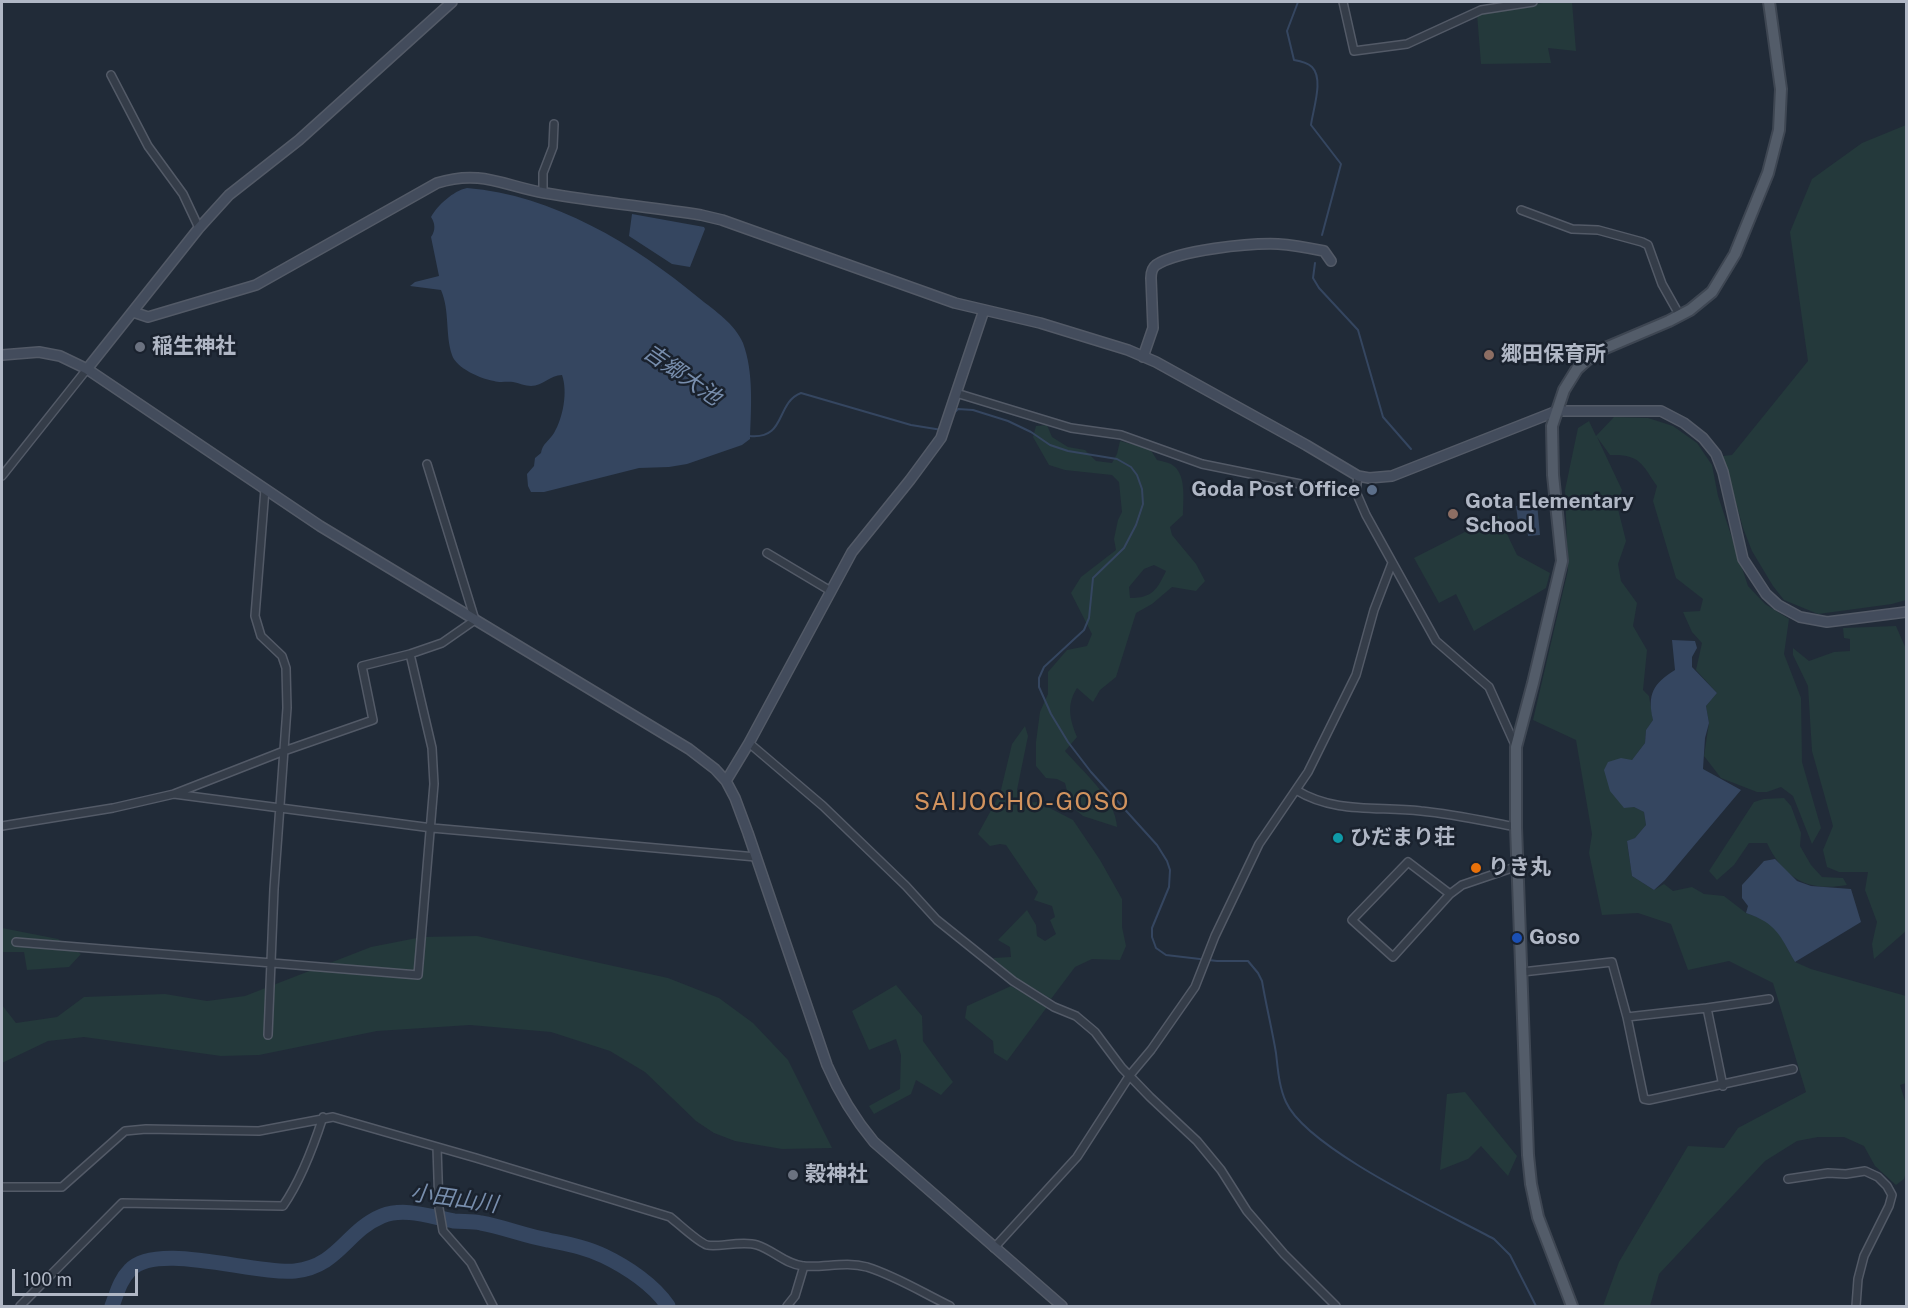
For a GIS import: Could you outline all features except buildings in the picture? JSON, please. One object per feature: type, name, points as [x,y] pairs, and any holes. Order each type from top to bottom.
[{"type":"main road","points":[[1572,1306],[1543,1232],[1531,1184],[1516,827],[1516,747],[1562,561],[1553,475],[1552,426],[1564,390],[1577,369],[1596,352],[1680,316],[1712,292],[1735,254],[1768,173],[1779,130],[1781,89],[1769,2]]},
{"type":"street","points":[[2,476],[199,228],[229,195],[299,140],[452,2]]},
{"type":"street","points":[[1343,2],[1354,51],[1407,44],[1481,10],[1533,2]]},
{"type":"street","points":[[111,75],[148,146],[183,194],[199,228]]},
{"type":"street","points":[[543,193],[543,173],[553,147],[554,124]]},
{"type":"street","points":[[134,312],[148,317],[256,285],[437,183],[452,178],[482,177],[543,193],[701,215],[722,220],[918,291],[1076,333],[1156,362],[1358,476],[1369,478],[1392,476],[1557,411],[1661,411],[1674,416],[1703,438],[1716,454],[1723,472],[1743,559],[1766,594],[1778,605],[1791,613],[1813,621],[1827,622],[1906,612]]},
{"type":"street","points":[[1521,210],[1572,228],[1598,230],[1648,245],[1662,284],[1680,316]]},
{"type":"street","points":[[1143,357],[1153,328],[1151,278],[1155,266],[1186,254],[1259,244],[1279,244],[1324,251],[1331,261]]},
{"type":"street","points":[[726,781],[749,743],[829,590],[852,552],[910,480],[940,438],[984,310]]},
{"type":"street","points":[[2,355],[39,352],[60,356],[87,369],[320,526],[689,749],[715,769],[726,781],[735,798],[823,1054],[839,1094],[874,1142],[1062,1306]]},
{"type":"street","points":[[956,393],[1071,428],[1121,435],[1202,464],[1335,491],[1356,492]]},
{"type":"street","points":[[427,464],[475,620]]},
{"type":"street","points":[[1358,476],[1356,492],[1366,515],[1436,641],[1489,687],[1516,747]]},
{"type":"street","points":[[265,489],[255,616],[261,636],[282,656],[286,668],[287,708],[270,963],[268,1035]]},
{"type":"street","points":[[767,553],[829,590]]},
{"type":"street","points":[[994,1248],[1077,1157],[1130,1076],[1195,987],[1210,949],[1259,844],[1308,772],[1356,675],[1374,610],[1392,563]]},
{"type":"street","points":[[2,826],[113,808],[174,794],[284,751],[373,720],[362,666],[442,643],[475,620]]},
{"type":"street","points":[[16,942],[418,975],[434,784],[432,748],[410,654]]},
{"type":"street","points":[[749,743],[823,806],[906,886],[937,920],[1012,981],[1046,1002],[1076,1016],[1095,1032],[1130,1076],[1197,1141],[1221,1170],[1248,1211],[1284,1254],[1336,1306]]},
{"type":"street","points":[[1296,790],[1309,798],[1357,809],[1418,810],[1516,827]]},
{"type":"street","points":[[174,794],[432,828],[756,857]]},
{"type":"street","points":[[1450,894],[1408,862],[1352,920],[1393,957],[1450,894],[1462,885],[1518,866]]},
{"type":"street","points":[[1522,972],[1612,962],[1627,1017],[1644,1099],[1723,1086],[1793,1069]]},
{"type":"street","points":[[1627,1017],[1769,999]]},
{"type":"street","points":[[1707,1008],[1723,1086]]},
{"type":"street","points":[[20,1306],[122,1203],[283,1206],[313,1146],[323,1117]]},
{"type":"street","points":[[2,1188],[62,1187],[125,1131],[146,1129],[260,1131],[323,1117],[333,1117],[364,1124],[670,1217],[686,1228],[697,1240],[708,1246],[728,1243],[758,1245],[792,1264],[804,1266],[849,1264],[866,1267],[950,1306]]},
{"type":"street","points":[[437,1147],[439,1208],[443,1231],[471,1263],[493,1306]]},
{"type":"street","points":[[1788,1179],[1828,1173],[1846,1174],[1865,1171],[1878,1177],[1892,1195],[1889,1206],[1864,1256],[1858,1279],[1856,1306]]},
{"type":"street","points":[[787,1306],[795,1296],[804,1266]]},
{"type":"green space","points":[[1550,2],[1572,2],[1576,51],[1548,48],[1551,63],[1481,64],[1477,14]]},
{"type":"green space","points":[[1906,125],[1906,600],[1818,614],[1784,600],[1773,586],[1752,551],[1743,528],[1723,456],[1732,455],[1808,361],[1790,232],[1812,179],[1862,143]]},
{"type":"green space","points":[[1614,417],[1648,418],[1673,426],[1697,443],[1712,465],[1718,496],[1748,586],[1765,604],[1789,619],[1784,654],[1801,698],[1802,762],[1821,828],[1812,844],[1793,796],[1781,787],[1767,792],[1757,792],[1721,778],[1704,756],[1709,723],[1706,706],[1717,693],[1696,670],[1702,643],[1692,632],[1683,612],[1700,611],[1703,599],[1676,578],[1653,501],[1657,486],[1648,472],[1639,462],[1628,456],[1610,455],[1597,437],[1622,490],[1617,505],[1626,541],[1618,564],[1621,581],[1637,603],[1633,626],[1647,650],[1643,690],[1649,696],[1653,720],[1646,730],[1645,743],[1632,760],[1634,807],[1644,812],[1646,825],[1635,838],[1627,842],[1632,876],[1654,890],[1664,884],[1673,891],[1692,887],[1704,894],[1724,896],[1746,913],[1766,920],[1779,933],[1795,962],[1811,969],[1906,996],[1906,1083],[1900,1085],[1906,1104],[1906,1172],[1904,1179],[1896,1185],[1875,1166],[1864,1146],[1844,1137],[1818,1137],[1797,1141],[1765,1161],[1659,1274],[1650,1306],[1603,1306],[1619,1262],[1688,1146],[1724,1148],[1738,1128],[1806,1092],[1773,983],[1729,961],[1688,970],[1671,924],[1638,913],[1602,915],[1589,853],[1592,834],[1576,740],[1533,720],[1568,570],[1565,490],[1578,428],[1589,421],[1596,436]]},
{"type":"green space","points":[[1047,425],[1052,437],[1068,447],[1085,450],[1096,461],[1112,463],[1120,441],[1150,449],[1157,460],[1169,463],[1176,468],[1182,480],[1183,515],[1170,527],[1172,535],[1196,564],[1205,581],[1196,591],[1172,587],[1152,604],[1136,613],[1116,677],[1100,690],[1093,702],[1077,688],[1071,700],[1070,713],[1077,737],[1065,751],[1105,796],[1111,806],[1117,827],[1083,816],[1064,800],[1068,795],[1065,783],[1057,779],[1046,778],[1036,766],[1036,742],[1040,712],[1048,694],[1048,672],[1067,650],[1087,646],[1092,634],[1071,593],[1081,577],[1116,550],[1114,539],[1122,512],[1119,482],[1112,475],[1065,470],[1049,465],[1033,437],[1036,426]],"holes":[[[1154,565],[1166,571],[1153,592],[1130,598],[1129,587],[1144,569]]]},
{"type":"green space","points":[[1498,515],[1517,555],[1550,573],[1546,588],[1474,631],[1456,594],[1439,603],[1414,558]]},
{"type":"green space","points":[[1896,626],[1906,649],[1906,931],[1874,959],[1872,944],[1877,922],[1865,890],[1868,872],[1839,872],[1827,867],[1823,850],[1833,826],[1812,751],[1808,686],[1793,655],[1793,648],[1809,661],[1834,652],[1850,651],[1850,639],[1844,638],[1843,628]]},
{"type":"green space","points":[[1025,726],[1028,736],[1017,790],[1022,803],[1038,802],[1073,820],[1100,860],[1122,899],[1122,927],[1126,946],[1120,960],[1092,959],[1075,967],[1051,999],[1013,976],[993,958],[1011,957],[1010,947],[998,940],[1027,910],[1036,925],[1037,936],[1045,941],[1056,934],[1050,920],[1055,917],[1052,906],[1034,900],[1038,892],[1006,845],[990,846],[978,834],[1000,794],[1012,744]]},
{"type":"green space","points":[[1784,798],[1791,806],[1801,833],[1800,846],[1811,865],[1822,877],[1843,878],[1847,885],[1820,886],[1799,880],[1781,866],[1767,843],[1749,843],[1734,865],[1717,880],[1709,871],[1754,802]]},
{"type":"green space","points":[[2,928],[58,939],[81,954],[69,967],[27,970],[24,952],[2,952]]},
{"type":"green space","points":[[477,936],[668,978],[719,998],[753,1023],[788,1060],[832,1148],[782,1149],[735,1141],[714,1133],[696,1121],[645,1072],[610,1051],[551,1032],[470,1025],[377,1031],[259,1055],[221,1056],[84,1037],[48,1041],[2,1063],[2,1005],[16,1023],[57,1017],[84,997],[165,994],[207,1001],[245,996],[371,947],[422,937]]},
{"type":"green space","points":[[896,985],[922,1016],[923,1041],[953,1082],[941,1095],[916,1080],[911,1094],[874,1114],[869,1106],[900,1089],[901,1055],[896,1039],[869,1050],[852,1011]]},
{"type":"green space","points":[[1011,986],[1047,1007],[1007,1061],[994,1053],[993,1041],[965,1018],[967,1006]]},
{"type":"green space","points":[[1465,1092],[1517,1156],[1508,1176],[1481,1146],[1468,1159],[1440,1170],[1447,1094]]},
{"type":"water","name":"吉郷大池","points":[[467,188],[530,201],[591,225],[647,259],[724,318],[743,343],[749,366],[750,439],[742,445],[687,464],[639,468],[544,492],[531,492],[527,474],[534,466],[535,458],[554,433],[562,413],[565,389],[562,375],[539,384],[526,386],[513,382],[496,382],[470,372],[458,364],[452,355],[446,306],[441,290],[410,286],[415,282],[439,276],[431,237],[434,227],[431,217],[446,199]]},
{"type":"water","points":[[632,214],[704,227],[690,267],[672,264],[629,236]]},
{"type":"water","points":[[1537,503],[1540,535],[1528,536],[1526,520],[1518,521],[1516,506]]},
{"type":"water","points":[[1672,640],[1695,641],[1697,648],[1692,657],[1692,667],[1717,693],[1706,706],[1709,723],[1705,738],[1703,769],[1741,790],[1654,890],[1632,876],[1627,841],[1635,838],[1646,825],[1644,812],[1634,807],[1624,808],[1610,791],[1604,770],[1608,762],[1621,758],[1632,760],[1645,743],[1646,730],[1653,720],[1651,703],[1654,690],[1661,680],[1675,670]]},
{"type":"water","points":[[1775,859],[1797,881],[1811,886],[1851,889],[1861,922],[1795,962],[1771,926],[1746,913],[1748,906],[1742,898],[1742,885],[1764,861]]},
{"type":"waterway","points":[[1298,2],[1287,31],[1294,60],[1312,67],[1317,79],[1317,94],[1311,125],[1341,164],[1322,235]]},
{"type":"waterway","points":[[1315,263],[1313,278],[1319,288],[1358,330],[1383,417],[1411,449]]},
{"type":"waterway","points":[[749,436],[761,436],[770,432],[787,404],[801,393],[911,425],[942,430]]},
{"type":"waterway","points":[[954,413],[958,409],[973,410],[1008,421],[1031,432],[1050,445],[1068,451],[1117,459],[1131,467],[1137,475],[1142,489],[1143,504],[1136,525],[1124,548],[1093,578],[1089,618],[1084,630],[1044,667],[1039,678],[1039,687],[1051,714],[1068,742],[1091,772],[1157,845],[1167,861],[1170,870],[1169,887],[1152,928],[1156,948],[1166,955],[1217,961],[1248,961],[1262,981],[1279,1078],[1286,1102],[1299,1120],[1321,1140],[1348,1159],[1413,1197],[1494,1239],[1510,1255],[1536,1306]]},
{"type":"waterway","name":"小田山川","points":[[112,1306],[124,1278],[130,1270],[143,1262],[162,1258],[184,1259],[278,1271],[295,1271],[310,1268],[322,1262],[370,1222],[382,1216],[400,1212],[481,1223],[590,1250],[631,1271],[655,1291],[668,1306]]},
{"type":"place","name":"稲生神社","points":[[140,347]]},
{"type":"place","name":"郷田保育所","points":[[1489,355]]},
{"type":"place","name":"Goda Post Office","points":[[1372,490]]},
{"type":"place","name":"Gota Elementary School","points":[[1453,514]]},
{"type":"place","name":"ひだまり荘","points":[[1338,838]]},
{"type":"place","name":"りき丸","points":[[1476,868]]},
{"type":"place","name":"Goso","points":[[1517,938]]},
{"type":"place","name":"穀神社","points":[[793,1175]]},
{"type":"district","name":"SAIJOCHO-GOSO","points":[[1022,803]]}]
